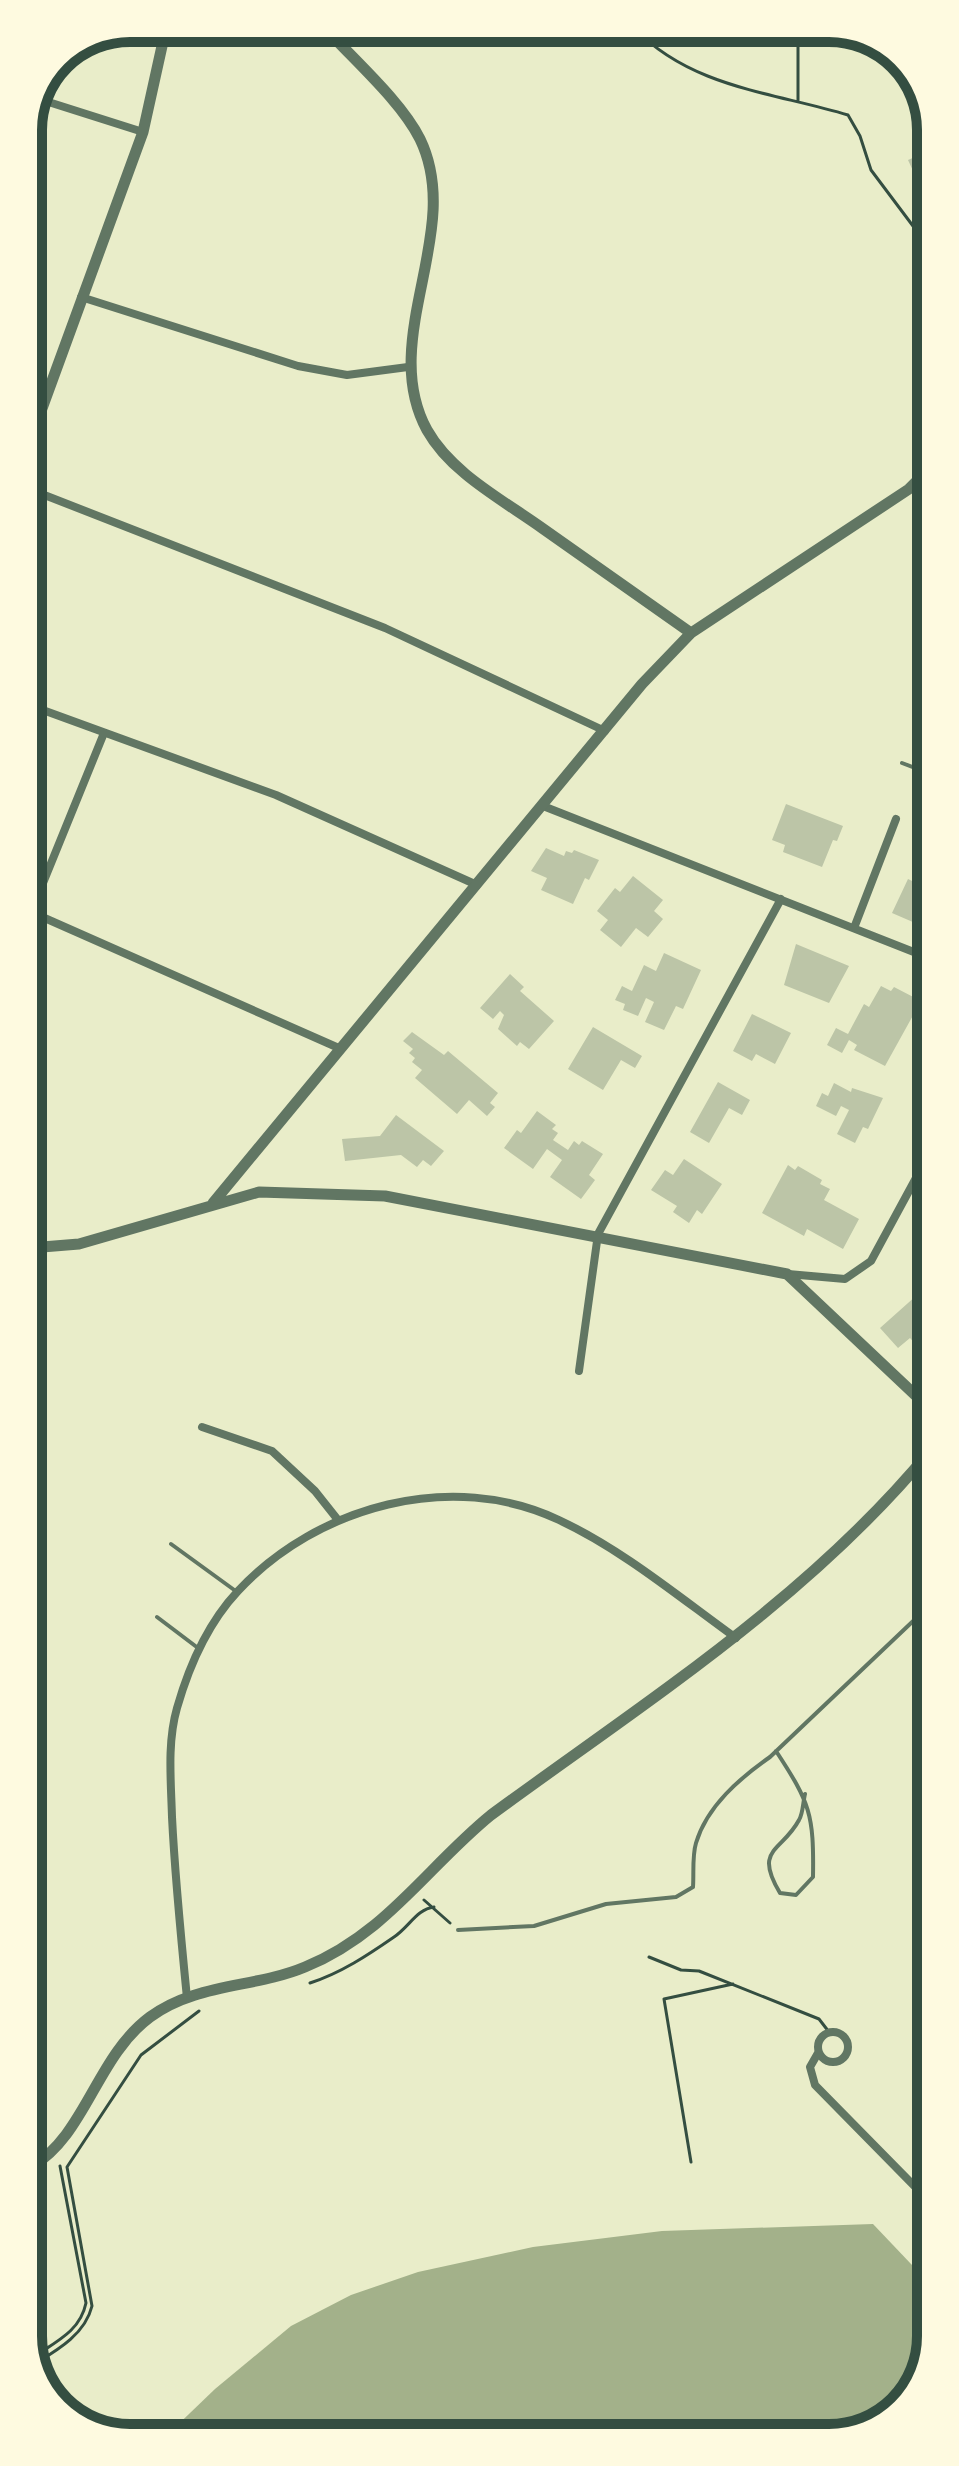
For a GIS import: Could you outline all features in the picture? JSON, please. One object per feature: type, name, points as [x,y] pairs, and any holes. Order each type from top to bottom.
[{"type":"street","points":[[42,406],[143,132],[163,42]]},
{"type":"street","points":[[338,42],[405,117],[420,139],[432,177],[430,234],[408,367],[415,402],[428,432],[462,472],[691,633]]},
{"type":"street","points":[[47,102],[143,132]]},
{"type":"street","points":[[81,296],[298,366],[347,375],[408,367]]},
{"type":"street","points":[[42,383],[49,385]]},
{"type":"street","points":[[213,1203],[642,684],[691,633],[917,481]]},
{"type":"street","points":[[42,494],[385,628],[605,731]]},
{"type":"street","points":[[42,710],[276,795],[477,885]]},
{"type":"street","points":[[42,885],[104,733]]},
{"type":"street","points":[[543,806],[917,953]]},
{"type":"street","points":[[854,928],[896,819]]},
{"type":"street","points":[[579,1371],[598,1234],[781,899]]},
{"type":"street","points":[[42,919],[341,1049]]},
{"type":"street","points":[[42,1250],[43,1247],[79,1244],[259,1192],[385,1196],[598,1234],[787,1274],[845,1279],[871,1261],[917,1176]]},
{"type":"street","points":[[787,1274],[917,1397]]},
{"type":"street","points":[[202,1427],[272,1451],[315,1491],[338,1520]]},
{"type":"street","points":[[42,2161],[65,2139],[119,2048],[151,2017],[223,1985],[304,1968],[353,1942],[391,1914],[467,1835],[491,1815],[736,1638],[886,1504],[917,1467]]},
{"type":"street","points":[[192,2001],[175,1877],[170,1764],[176,1711],[198,1648],[237,1592],[290,1547],[338,1520],[409,1499],[490,1499],[558,1519],[630,1561],[736,1638]]},
{"type":"street","points":[[818,2053],[831,2063],[841,2061],[847,2054],[847,2039],[839,2033],[829,2032],[818,2043],[818,2053],[810,2067],[815,2085],[917,2189]]},
{"type":"lane","points":[[902,763],[917,769]]},
{"type":"lane","points":[[171,1544],[237,1592]]},
{"type":"lane","points":[[157,1617],[198,1648]]},
{"type":"lane","points":[[458,1930],[534,1926],[606,1904],[676,1897],[693,1887],[696,1845],[707,1817],[742,1776],[776,1751],[917,1617]]},
{"type":"lane","points":[[776,1751],[805,1794],[814,1831],[813,1877],[796,1895],[780,1893],[771,1878],[769,1861],[777,1843],[800,1820],[805,1794]]},
{"type":"path","points":[[647,42],[711,80],[848,115],[860,136],[871,170],[917,231]]},
{"type":"path","points":[[798,42],[798,101]]},
{"type":"path","points":[[300,1979],[371,1946],[422,1900],[458,1930]]},
{"type":"path","points":[[299,1986],[341,1971],[399,1934],[424,1908],[434,1907]]},
{"type":"path","points":[[649,1957],[733,1984],[819,2019],[829,2032]]},
{"type":"path","points":[[691,2162],[664,1999],[733,1984]]},
{"type":"path","points":[[185,2012],[192,2001]]},
{"type":"path","points":[[45,2357],[77,2334],[89,2320],[92,2306],[67,2167],[141,2055],[176,2025],[213,2006]]},
{"type":"path","points":[[126,2064],[153,2037]]},
{"type":"path","points":[[44,2350],[73,2331],[84,2315],[87,2291],[60,2165],[77,2149],[107,2094]]},
{"type":"shaded area","points":[[873,2224],[917,2270],[915,2354],[899,2390],[883,2406],[868,2415],[830,2424],[179,2424],[215,2389],[291,2326],[351,2295],[418,2272],[533,2247],[662,2231]]},
{"type":"building","points":[[917,156],[917,179],[908,160]]},
{"type":"building","points":[[786,804],[843,826],[837,841],[833,840],[822,867],[783,852],[785,845],[772,840]]},
{"type":"building","points":[[546,848],[564,856],[566,851],[572,853],[574,850],[599,860],[589,880],[585,878],[573,904],[541,890],[547,878],[531,871]]},
{"type":"building","points":[[633,876],[663,900],[654,911],[663,919],[648,937],[636,928],[621,947],[600,930],[608,920],[597,911],[615,888],[620,892]]},
{"type":"building","points":[[908,879],[917,883],[917,924],[892,913]]},
{"type":"building","points":[[796,944],[849,966],[829,1003],[784,985]]},
{"type":"building","points":[[664,953],[701,970],[683,1009],[676,1006],[664,1030],[645,1022],[654,1002],[646,998],[638,1016],[623,1010],[625,1004],[615,1000],[622,986],[632,991],[644,965],[656,971]]},
{"type":"building","points":[[510,974],[524,987],[520,991],[554,1021],[529,1049],[520,1042],[517,1046],[498,1029],[504,1015],[500,1011],[493,1019],[480,1008]]},
{"type":"building","points":[[881,986],[891,991],[894,987],[917,999],[917,1008],[885,1066],[854,1050],[857,1045],[849,1040],[842,1053],[827,1045],[836,1028],[848,1034],[864,1004],[869,1007]]},
{"type":"building","points":[[752,1014],[791,1033],[775,1064],[756,1054],[752,1061],[733,1051]]},
{"type":"building","points":[[593,1027],[642,1056],[635,1068],[621,1060],[603,1090],[568,1069]]},
{"type":"building","points":[[412,1032],[444,1055],[448,1051],[498,1093],[490,1103],[495,1107],[487,1116],[469,1100],[457,1114],[415,1078],[422,1070],[412,1062],[415,1058],[409,1053],[413,1049],[403,1041]]},
{"type":"building","points":[[718,1082],[750,1100],[742,1115],[729,1108],[709,1143],[690,1132]]},
{"type":"building","points":[[834,1083],[851,1092],[852,1088],[883,1098],[868,1129],[863,1127],[855,1143],[837,1134],[849,1110],[841,1106],[836,1116],[816,1106],[822,1093],[828,1096]]},
{"type":"building","points":[[537,1111],[556,1125],[552,1129],[558,1133],[553,1140],[568,1150],[574,1141],[579,1145],[582,1141],[603,1154],[589,1175],[595,1180],[581,1199],[550,1177],[562,1160],[547,1149],[533,1169],[504,1148],[517,1130],[521,1133]]},
{"type":"building","points":[[396,1115],[444,1151],[431,1166],[423,1160],[417,1167],[401,1155],[345,1161],[342,1139],[380,1136]]},
{"type":"building","points":[[684,1159],[722,1184],[702,1214],[697,1210],[689,1223],[673,1212],[677,1206],[651,1190],[665,1170],[673,1175]]},
{"type":"building","points":[[788,1165],[795,1170],[798,1166],[822,1180],[820,1184],[830,1189],[824,1200],[859,1219],[843,1249],[807,1229],[804,1236],[762,1213]]},
{"type":"building","points":[[917,1295],[917,1346],[910,1338],[898,1348],[880,1328]]}]
